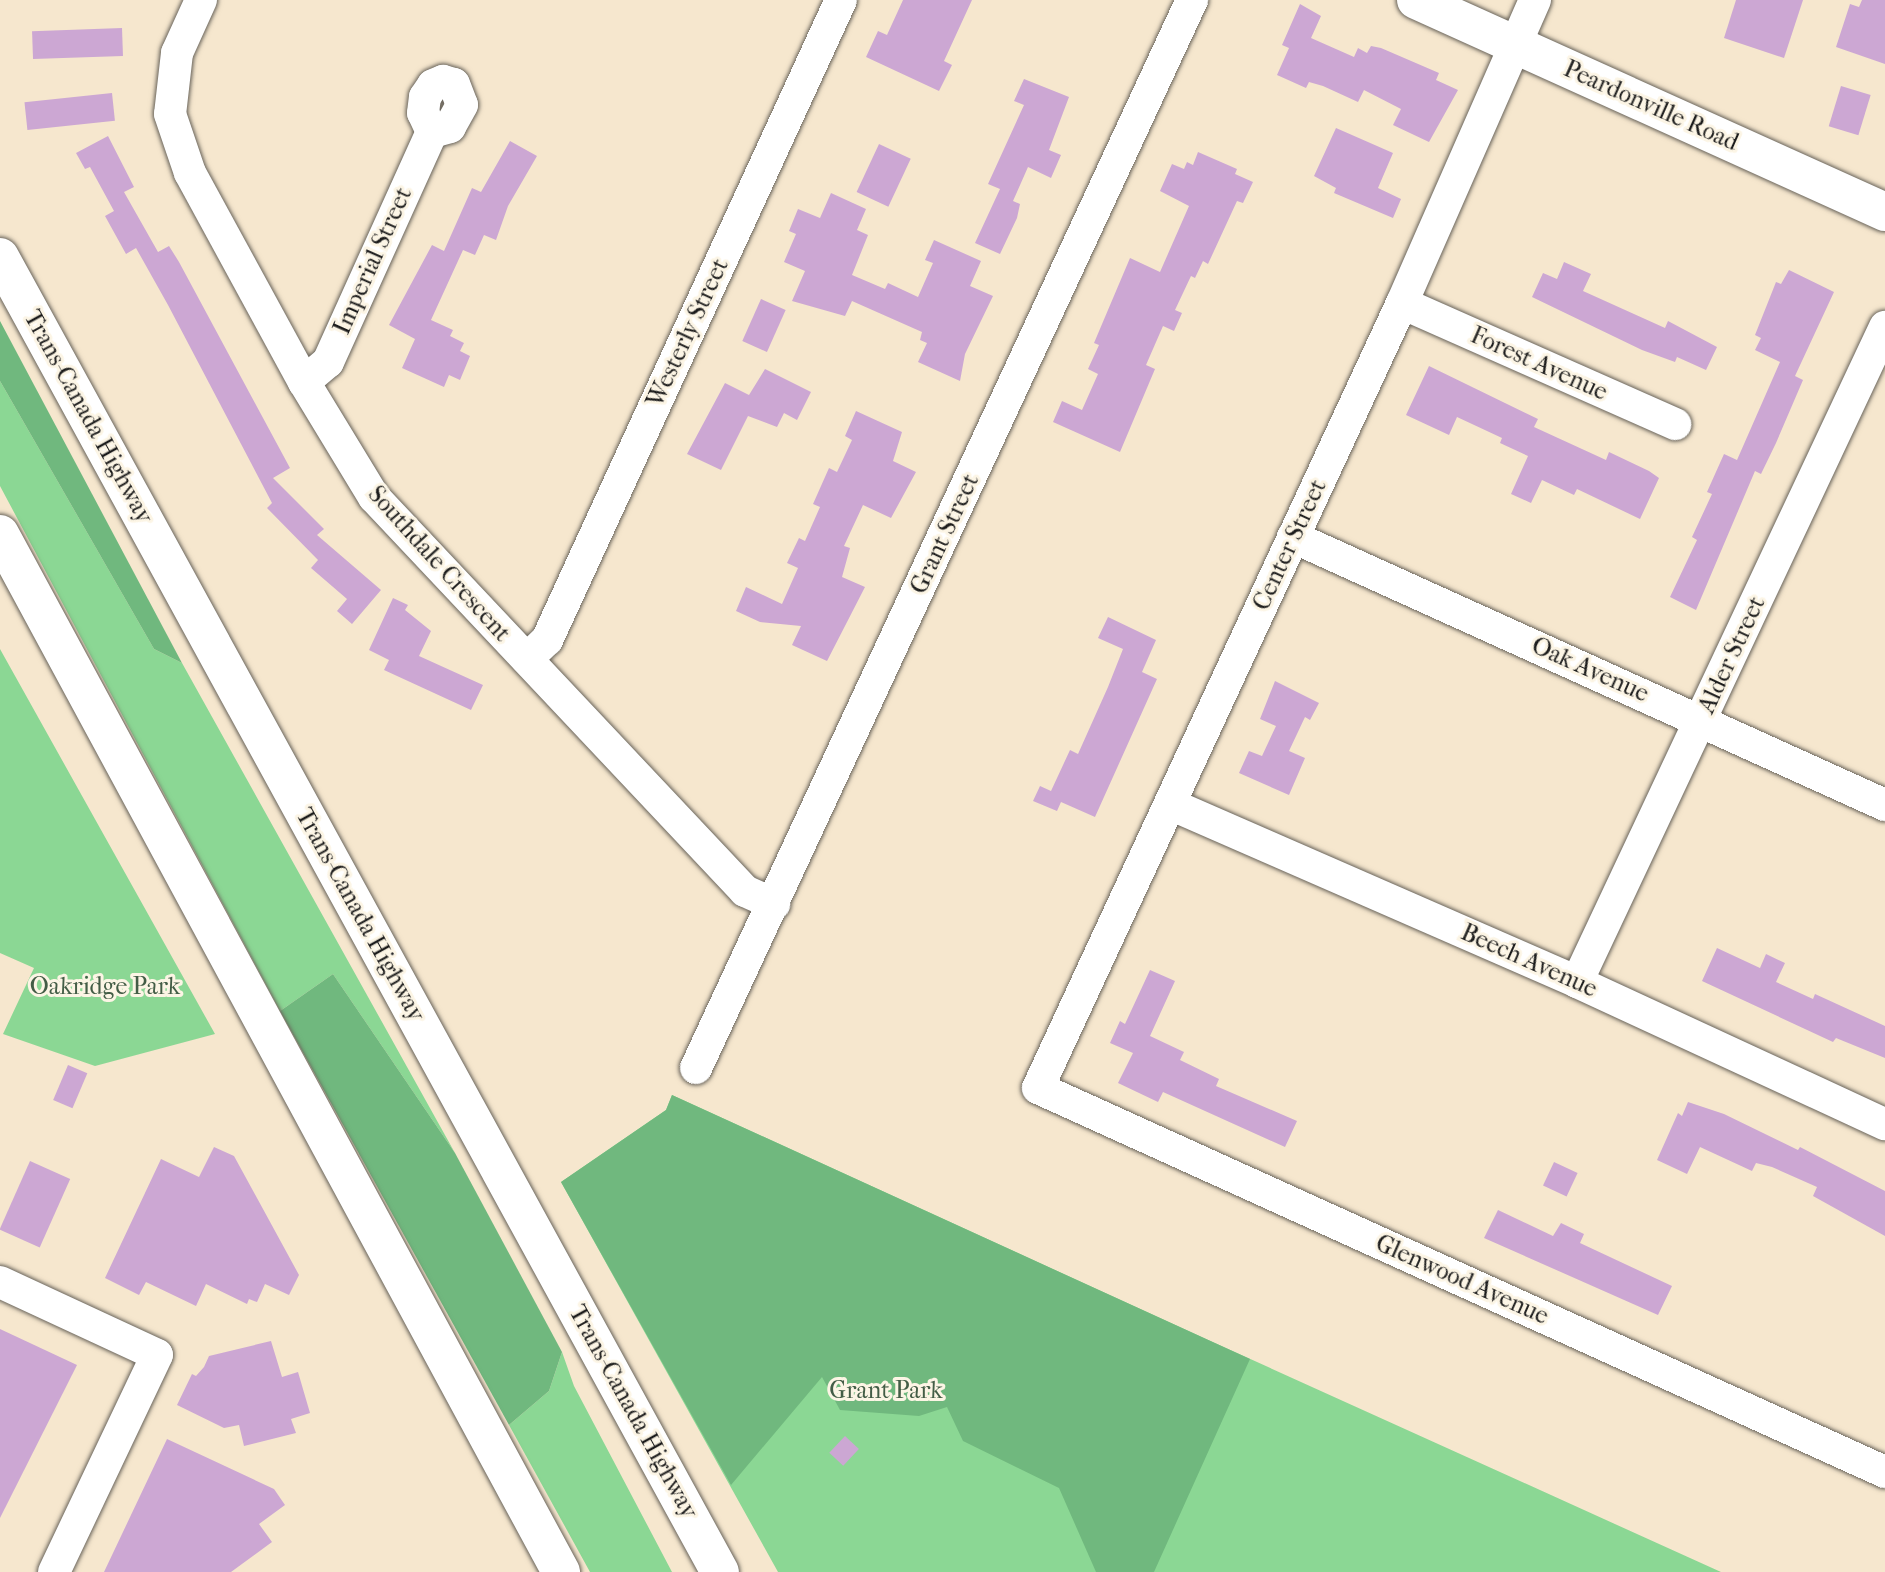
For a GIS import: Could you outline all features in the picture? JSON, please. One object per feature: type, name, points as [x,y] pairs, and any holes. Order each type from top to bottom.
[{"type":"main road","name":"Peardonville Road","points":[[1416,0],[1885,212]]},
{"type":"main road","name":"Trans-Canada Highway","points":[[0,257],[720,1572]]},
{"type":"main road","points":[[0,534],[561,1572]]},
{"type":"street","name":"Southdale Crescent","points":[[201,0],[177,54],[170,114],[190,173],[303,382],[374,497],[745,891],[774,904]]},
{"type":"street","name":"Westerly Street","points":[[527,659],[547,640],[841,0]]},
{"type":"street","name":"Grant Street","points":[[696,1068],[1192,0]]},
{"type":"street","name":"Center Street","points":[[1038,1088],[1402,303],[1518,46],[1535,0]]},
{"type":"street","name":"Imperial Street","points":[[303,382],[328,362],[432,132]]},
{"type":"street","name":"Forest Avenue","points":[[1402,303],[1675,424]]},
{"type":"street","name":"Alder Street","points":[[1577,982],[1885,327]]},
{"type":"street","name":"Oak Avenue","points":[[1293,537],[1885,805]]},
{"type":"street","name":"Beech Avenue","points":[[1170,804],[1577,982],[1885,1124]]},
{"type":"street","name":"Glenwood Avenue","points":[[1038,1088],[1885,1472]]},
{"type":"street","points":[[0,1282],[157,1355],[54,1572]]},
{"type":"green space","points":[[0,321],[182,663],[154,649],[0,381]]},
{"type":"green space","points":[[0,381],[154,649],[182,663],[455,1153],[333,974],[280,1011],[0,486]]},
{"type":"green space","name":"Oakridge Park","points":[[0,649],[215,1034],[95,1066],[3,1034],[34,968],[0,953]]},
{"type":"green space","points":[[333,974],[455,1153],[562,1352],[549,1391],[509,1425],[280,1011]]},
{"type":"green space","name":"Grant Park","points":[[672,1095],[1721,1572],[778,1572],[561,1182],[666,1110]]},
{"type":"green space","points":[[672,1095],[1250,1359],[1154,1572],[1096,1572],[1059,1488],[963,1441],[947,1407],[919,1416],[840,1410],[822,1377],[731,1485],[561,1182],[666,1110]]},
{"type":"green space","points":[[562,1352],[574,1386],[672,1572],[590,1572],[509,1425],[549,1391]]},
{"type":"building","points":[[903,0],[972,0],[944,61],[952,65],[939,91],[866,57],[878,31],[887,35]]},
{"type":"building","points":[[1736,0],[1803,0],[1784,58],[1724,38]]},
{"type":"building","points":[[1862,0],[1885,0],[1885,64],[1836,47],[1850,4],[1859,7]]},
{"type":"building","points":[[1300,4],[1321,16],[1311,38],[1354,57],[1358,48],[1367,53],[1371,46],[1381,48],[1439,73],[1436,80],[1458,90],[1429,142],[1393,125],[1401,109],[1364,90],[1358,102],[1323,86],[1309,82],[1306,88],[1277,75],[1289,48],[1282,45]]},
{"type":"building","points":[[122,28],[123,56],[33,59],[32,31]]},
{"type":"building","points":[[1024,79],[1069,97],[1049,150],[1061,155],[1051,178],[1028,167],[1013,201],[1020,204],[1017,218],[1000,254],[975,243],[1000,189],[988,184],[1024,105],[1014,101]]},
{"type":"building","points":[[1841,86],[1871,95],[1858,135],[1829,126]]},
{"type":"building","points":[[112,93],[115,121],[27,130],[24,102]]},
{"type":"building","points":[[1336,128],[1393,153],[1378,188],[1401,199],[1393,218],[1334,193],[1336,188],[1314,176]]},
{"type":"building","points":[[108,136],[134,187],[124,192],[158,252],[169,246],[179,262],[290,468],[273,478],[324,529],[317,535],[381,590],[352,624],[337,611],[347,599],[311,568],[318,560],[267,508],[272,503],[168,305],[136,248],[126,254],[105,216],[114,211],[90,167],[85,169],[76,153]]},
{"type":"building","points":[[510,141],[537,156],[508,206],[496,240],[484,235],[475,255],[463,250],[431,320],[453,330],[450,336],[464,343],[460,351],[470,356],[460,380],[449,375],[444,387],[402,368],[415,339],[389,325],[432,245],[444,251],[472,188],[481,192]]},
{"type":"building","points":[[879,144],[911,159],[888,207],[857,192]]},
{"type":"building","points":[[1198,152],[1237,169],[1235,174],[1253,182],[1243,203],[1237,201],[1208,264],[1203,261],[1195,278],[1191,276],[1175,310],[1182,313],[1174,331],[1163,326],[1146,365],[1155,369],[1120,452],[1053,422],[1062,401],[1082,410],[1098,374],[1088,369],[1099,345],[1094,343],[1130,258],[1160,272],[1189,206],[1160,191],[1172,164],[1184,169],[1187,162],[1193,165]]},
{"type":"building","points":[[831,193],[866,209],[857,230],[868,235],[852,275],[885,289],[888,283],[918,297],[933,263],[925,260],[934,240],[981,261],[970,286],[993,296],[965,354],[960,381],[918,362],[927,343],[920,340],[922,332],[852,301],[845,316],[792,301],[805,271],[784,262],[796,234],[789,231],[798,209],[820,218]]},
{"type":"building","points":[[1564,262],[1591,274],[1583,291],[1665,328],[1668,321],[1717,347],[1706,370],[1677,357],[1675,362],[1642,350],[1532,297],[1543,273],[1557,279]]},
{"type":"building","points":[[1789,270],[1834,292],[1795,376],[1803,380],[1776,443],[1761,474],[1755,471],[1696,610],[1670,597],[1697,540],[1692,537],[1712,494],[1707,492],[1724,454],[1737,460],[1780,362],[1755,350],[1761,338],[1755,335],[1776,282],[1781,284]]},
{"type":"building","points":[[761,299],[786,310],[767,352],[742,341]]},
{"type":"building","points":[[1429,366],[1538,419],[1534,427],[1606,460],[1609,452],[1659,478],[1640,519],[1577,489],[1574,495],[1542,480],[1531,503],[1511,494],[1528,456],[1500,443],[1502,438],[1457,417],[1449,435],[1406,415]]},
{"type":"building","points":[[765,369],[811,392],[797,420],[784,413],[777,427],[748,416],[721,470],[687,454],[725,383],[749,395]]},
{"type":"building","points":[[856,411],[902,432],[893,461],[916,472],[891,518],[863,505],[844,546],[850,548],[842,577],[865,587],[827,661],[792,645],[801,626],[760,622],[736,611],[746,587],[782,604],[798,568],[787,563],[799,538],[805,541],[820,507],[813,504],[829,468],[837,472],[852,440],[845,436]]},
{"type":"building","points":[[393,598],[408,605],[405,610],[431,631],[419,656],[483,685],[471,710],[384,670],[389,660],[369,650]]},
{"type":"building","points":[[1108,617],[1156,640],[1142,672],[1157,679],[1095,817],[1061,802],[1057,811],[1033,801],[1040,786],[1051,791],[1070,750],[1078,754],[1108,687],[1123,649],[1098,638]]},
{"type":"building","points":[[1275,681],[1319,703],[1310,720],[1305,717],[1289,751],[1305,758],[1289,795],[1239,773],[1249,751],[1262,756],[1276,726],[1260,719]]},
{"type":"building","points":[[1717,948],[1760,968],[1766,954],[1785,963],[1776,982],[1813,999],[1815,994],[1885,1026],[1885,1058],[1836,1038],[1833,1042],[1702,981]]},
{"type":"building","points":[[1150,970],[1175,981],[1150,1036],[1184,1052],[1180,1060],[1219,1079],[1216,1086],[1297,1121],[1285,1147],[1163,1092],[1158,1102],[1118,1083],[1133,1053],[1110,1043],[1120,1021],[1125,1024]]},
{"type":"building","points":[[68,1065],[87,1073],[72,1108],[53,1100]]},
{"type":"building","points":[[1688,1102],[1724,1114],[1798,1150],[1800,1147],[1885,1191],[1885,1236],[1813,1196],[1817,1187],[1772,1167],[1756,1163],[1752,1171],[1700,1147],[1687,1174],[1657,1160],[1678,1113],[1682,1116]]},
{"type":"building","points":[[214,1147],[234,1156],[299,1275],[289,1295],[265,1284],[257,1302],[249,1299],[247,1304],[206,1284],[196,1306],[146,1282],[139,1295],[105,1278],[161,1159],[199,1177]]},
{"type":"building","points":[[30,1161],[70,1179],[40,1247],[0,1230]]},
{"type":"building","points":[[1554,1162],[1578,1173],[1567,1197],[1543,1186]]},
{"type":"building","points":[[1498,1210],[1553,1236],[1561,1223],[1584,1234],[1580,1243],[1672,1286],[1658,1315],[1484,1238]]},
{"type":"building","points":[[0,1329],[77,1365],[0,1518]]},
{"type":"building","points":[[271,1341],[282,1377],[298,1372],[310,1413],[291,1419],[296,1433],[244,1446],[239,1425],[224,1428],[177,1405],[192,1374],[196,1376],[209,1356]]},
{"type":"building","points":[[845,1436],[859,1449],[843,1466],[829,1453]]},
{"type":"building","points":[[167,1439],[274,1489],[285,1505],[259,1524],[272,1542],[231,1572],[104,1572]]}]
